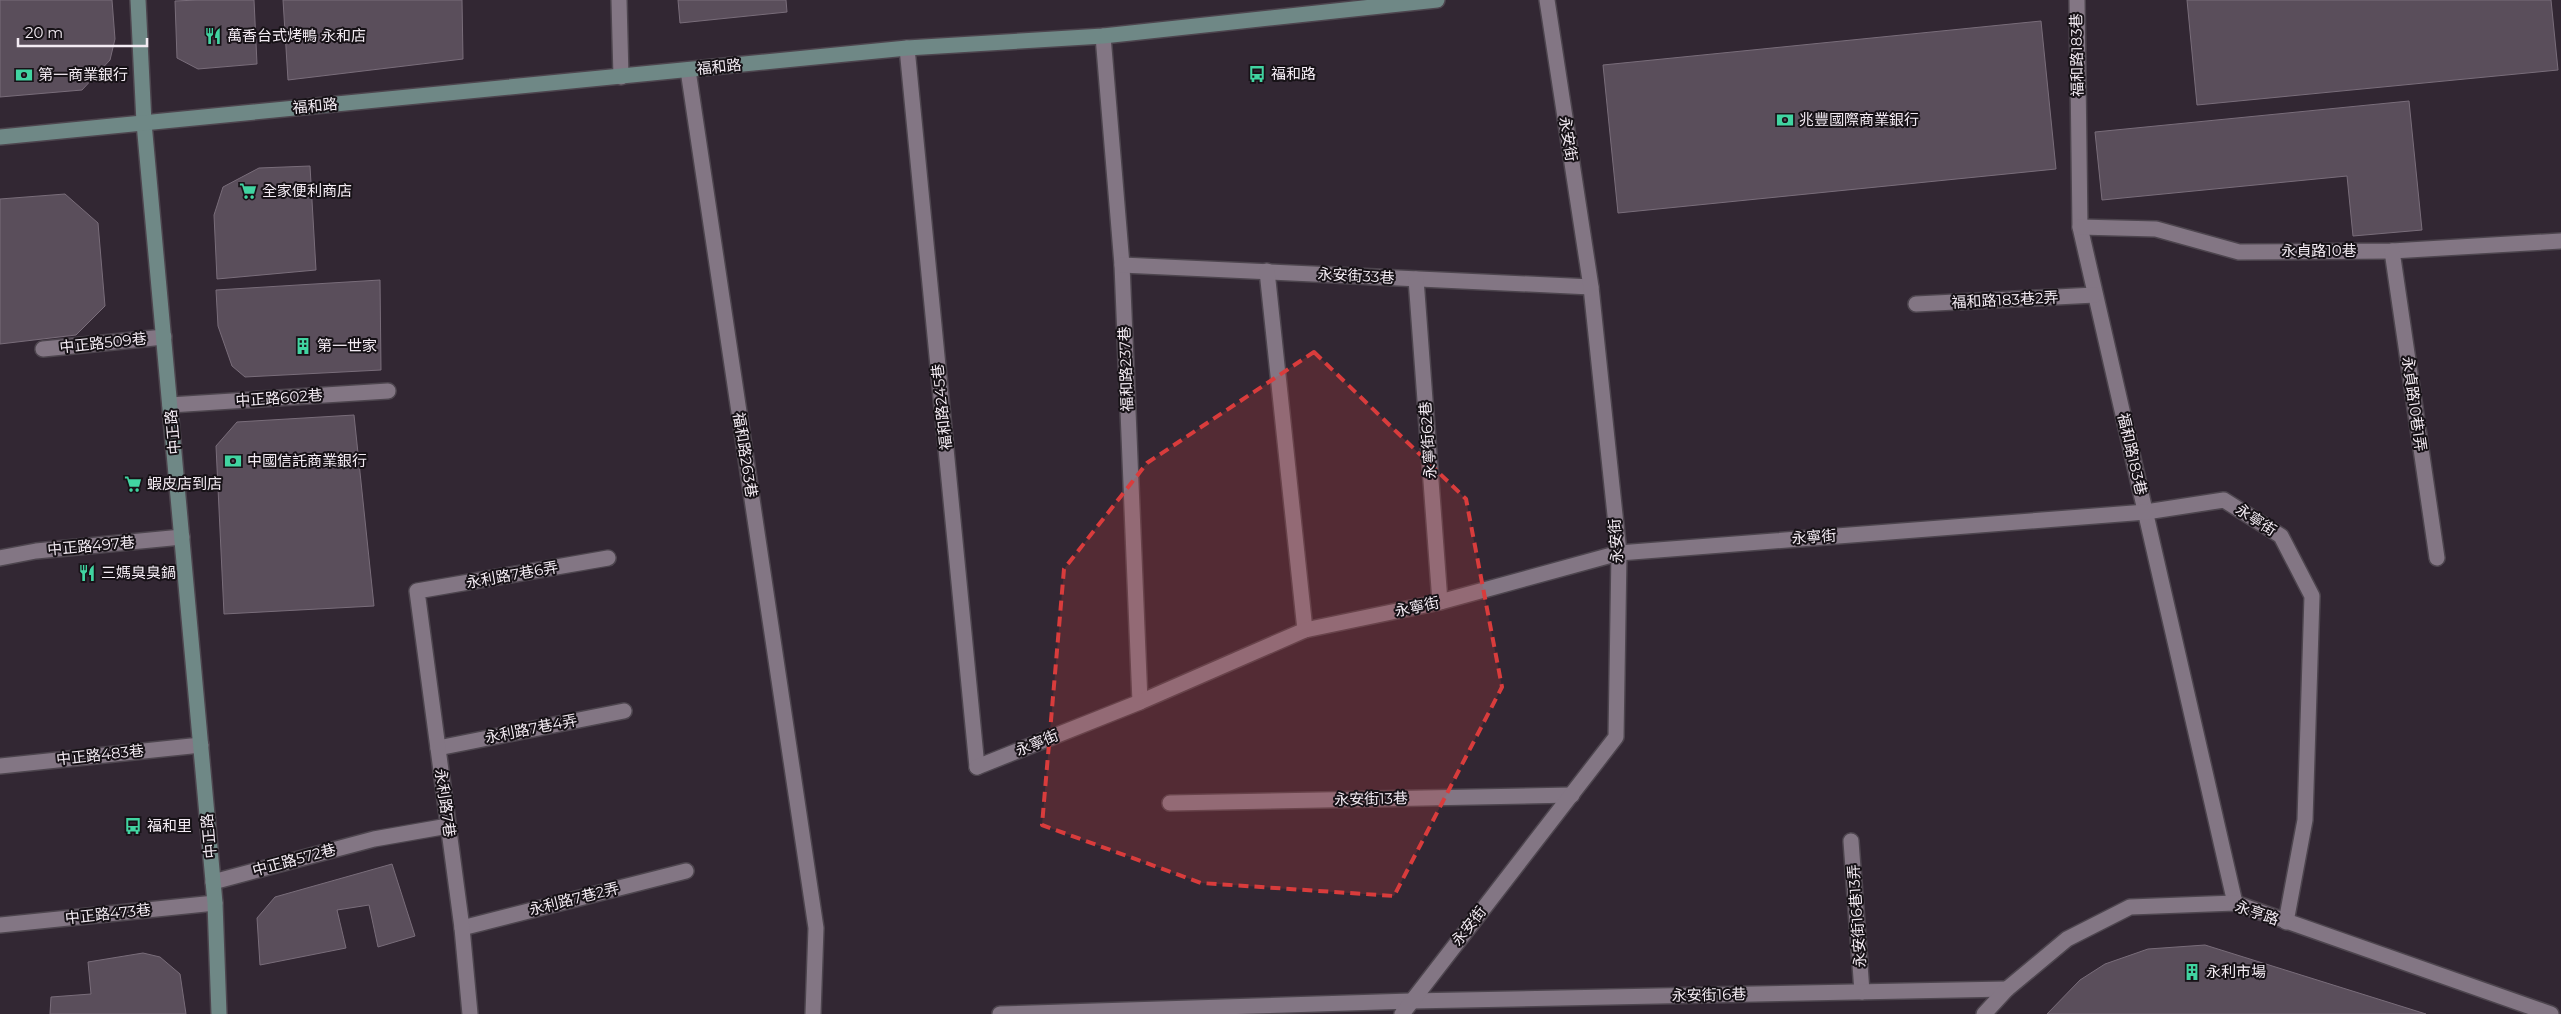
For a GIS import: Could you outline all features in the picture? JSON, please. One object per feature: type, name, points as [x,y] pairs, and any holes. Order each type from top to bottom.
[{"type":"street","name":"中正路","points":[[138,0],[144,123],[215,903],[219,1014]]},
{"type":"street","points":[[618,0],[621,77]]},
{"type":"street","name":"福和路","points":[[0,137],[906,48],[1103,36],[1437,0]]},
{"type":"street","name":"永安街","points":[[1402,1014],[1616,737],[1619,552],[1591,287],[1547,0]]},
{"type":"street","name":"福和路183巷","points":[[2076,0],[2080,227],[2235,903]]},
{"type":"street","name":"福和路237巷","points":[[1103,36],[1122,265],[1140,702]]},
{"type":"street","name":"福和路245巷","points":[[906,48],[977,767]]},
{"type":"street","name":"福和路263巷","points":[[688,70],[816,928],[813,1014]]},
{"type":"street","name":"永貞路10巷","points":[[2080,227],[2156,229],[2239,252],[2392,251],[2561,241]]},
{"type":"street","name":"永貞路10巷1弄","points":[[2392,251],[2437,558]]},
{"type":"street","name":"永安街33巷","points":[[1122,265],[1591,287]]},
{"type":"street","points":[[1267,271],[1305,630]]},
{"type":"street","name":"永寧街62巷","points":[[1416,278],[1440,602]]},
{"type":"street","name":"福和路183巷2弄","points":[[1916,304],[2095,295]]},
{"type":"street","name":"中正路509巷","points":[[43,350],[164,337]]},
{"type":"street","name":"中正路602巷","points":[[170,405],[388,391]]},
{"type":"street","name":"永寧街","points":[[977,767],[1140,702],[1305,630],[1440,602],[1619,552],[2146,512],[2224,500],[2281,536],[2312,596],[2305,820],[2286,922]]},
{"type":"street","name":"中正路497巷","points":[[0,558],[36,551],[182,537]]},
{"type":"street","name":"永利路7巷6弄","points":[[416,592],[608,558]]},
{"type":"street","name":"永利路7巷","points":[[416,592],[462,928],[470,1014]]},
{"type":"street","name":"永利路7巷4弄","points":[[438,748],[624,711]]},
{"type":"street","name":"中正路483巷","points":[[0,766],[201,745]]},
{"type":"street","name":"永安街13巷","points":[[1170,803],[1572,795]]},
{"type":"street","name":"中正路572巷","points":[[213,882],[374,839],[448,826]]},
{"type":"street","name":"永安街16巷13弄","points":[[1851,840],[1862,992]]},
{"type":"street","name":"永利路7巷2弄","points":[[462,928],[686,871]]},
{"type":"street","name":"中正路473巷","points":[[0,925],[215,903]]},
{"type":"street","name":"永亨路","points":[[1984,1014],[2007,989],[2066,939],[2130,907],[2235,903],[2551,1014]]},
{"type":"street","name":"永安街16巷","points":[[1000,1014],[1411,1000],[2007,989]]},
{"type":"highlighted area","points":[[1314,352],[1466,499],[1502,687],[1394,896],[1201,883],[1042,825],[1064,569],[1147,463]]},
{"type":"building","points":[[0,0],[112,0],[115,39],[110,60],[82,90],[0,97]]},
{"type":"building","points":[[254,0],[257,64],[198,69],[177,58],[175,1]]},
{"type":"building","points":[[283,0],[462,0],[463,59],[288,80]]},
{"type":"building","points":[[678,0],[786,0],[787,12],[680,23]]},
{"type":"building","points":[[2187,0],[2551,0],[2558,70],[2197,105]]},
{"type":"building","points":[[2041,21],[2056,169],[1618,213],[1603,65]]},
{"type":"building","points":[[2409,101],[2422,230],[2353,236],[2347,176],[2102,200],[2095,132]]},
{"type":"building","points":[[310,166],[316,270],[217,279],[214,215],[223,187],[259,168]]},
{"type":"building","points":[[65,194],[98,223],[105,306],[76,335],[0,344],[0,199]]},
{"type":"building","name":"第一世家","points":[[380,280],[381,370],[245,377],[232,366],[218,326],[216,290]]},
{"type":"building","points":[[354,415],[374,606],[224,614],[216,446],[237,422]]},
{"type":"building","points":[[392,864],[415,936],[378,947],[369,905],[337,910],[346,948],[260,965],[257,918],[275,897]]},
{"type":"building","name":"永利市場","points":[[2205,945],[2426,1014],[2047,1014],[2080,980],[2105,964],[2148,949]]},
{"type":"building","points":[[143,953],[160,957],[180,974],[186,1014],[50,1014],[51,997],[91,994],[88,962]]},
{"type":"place","name":"萬香台式烤鴨 永和店","points":[[213,36]]},
{"type":"place","name":"福和路","points":[[1257,74]]},
{"type":"place","name":"第一商業銀行","points":[[24,75]]},
{"type":"place","name":"兆豐國際商業銀行","points":[[1785,120]]},
{"type":"place","name":"全家便利商店","points":[[248,191]]},
{"type":"place","name":"第一世家","points":[[303,346]]},
{"type":"place","name":"中國信託商業銀行","points":[[233,461]]},
{"type":"place","name":"蝦皮店到店","points":[[133,484]]},
{"type":"place","name":"三媽臭臭鍋","points":[[87,573]]},
{"type":"place","name":"福和里","points":[[133,826]]},
{"type":"place","name":"永利市場","points":[[2192,972]]}]
